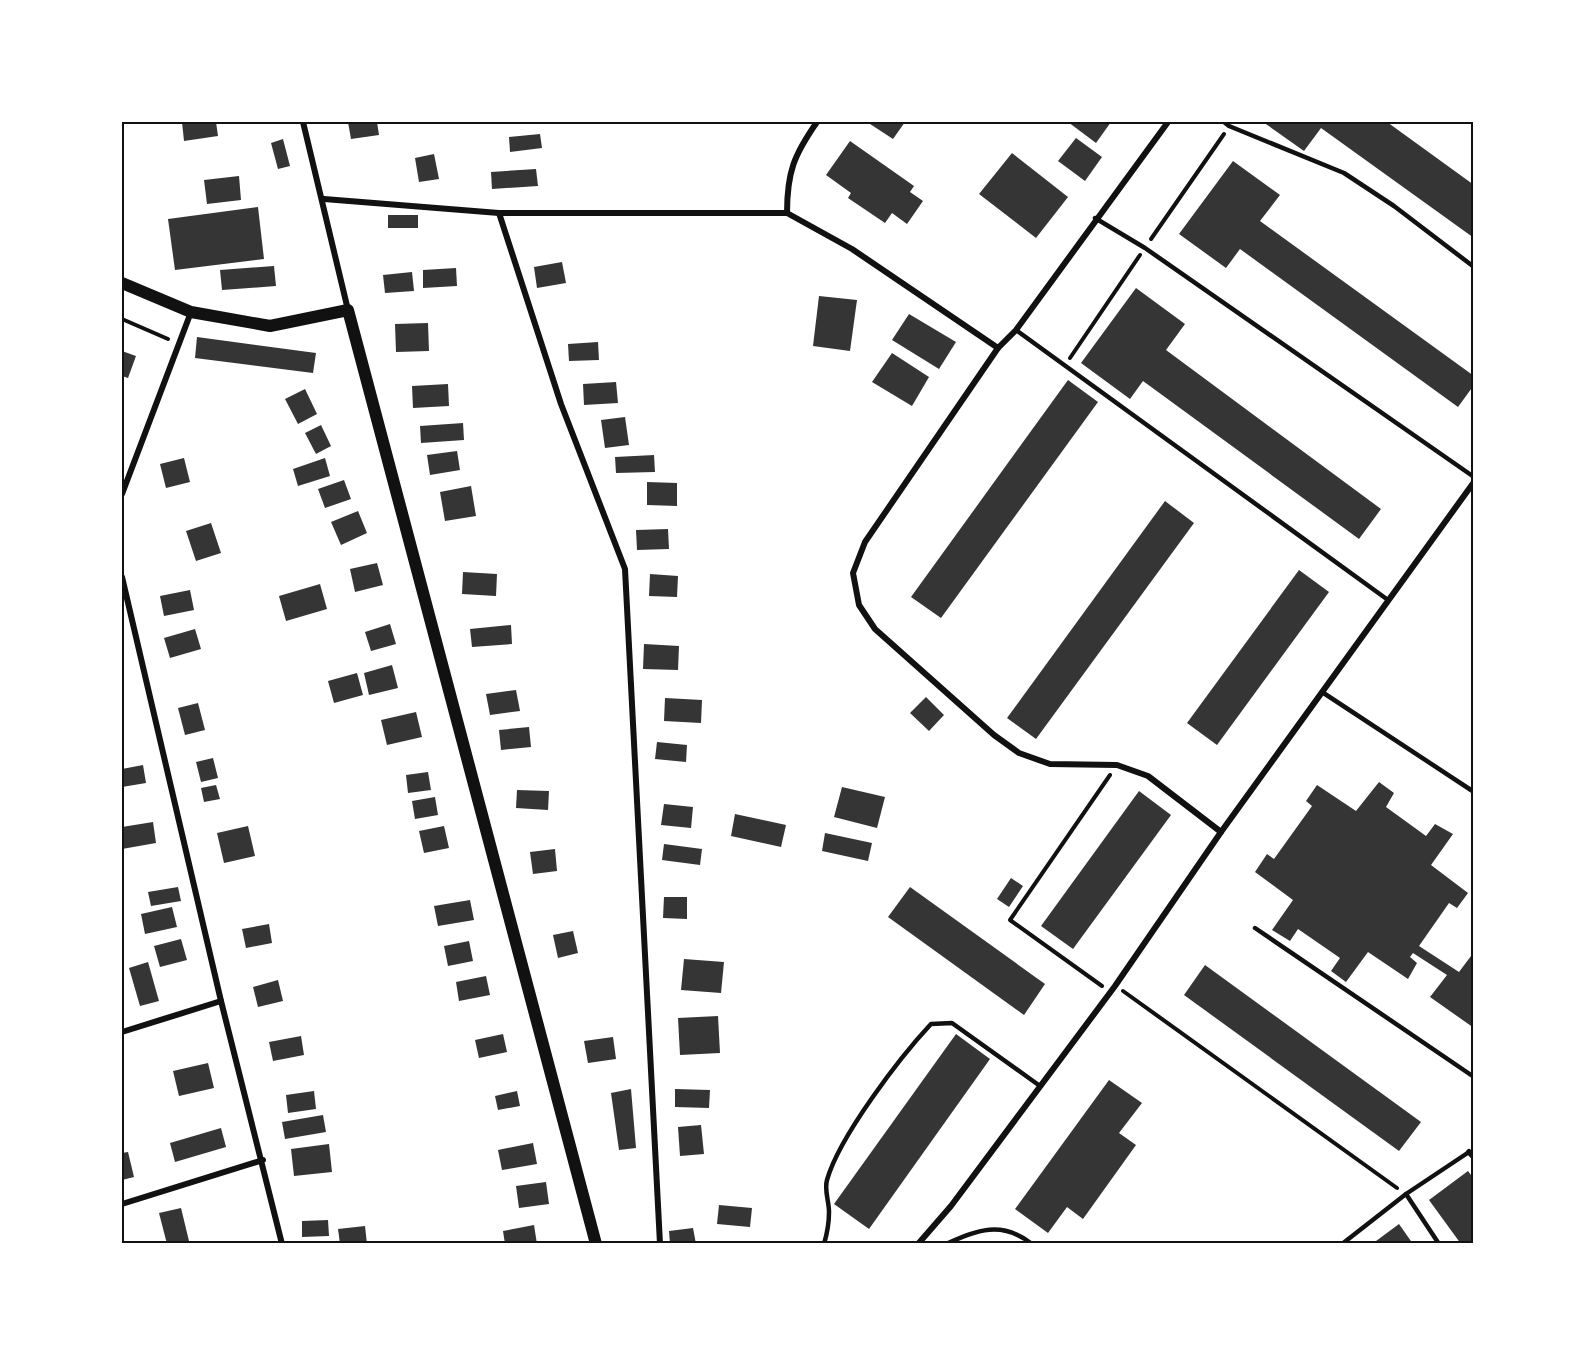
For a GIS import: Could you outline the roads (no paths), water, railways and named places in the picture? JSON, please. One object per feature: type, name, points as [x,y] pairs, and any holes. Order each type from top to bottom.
[{"type":"main road","points":[[122,283],[191,312],[270,326],[348,309],[596,1244]]},
{"type":"street","points":[[303,122],[324,199],[348,309]]},
{"type":"street","points":[[787,213],[787,188],[796,152],[817,122]]},
{"type":"street","points":[[1168,122],[1095,218],[1016,330],[999,348],[865,542],[853,573],[859,605],[875,629],[994,735],[1019,753],[1050,764],[1117,765],[1148,776],[1221,832]]},
{"type":"street","points":[[324,199],[499,213],[787,213],[852,249],[999,348]]},
{"type":"street","points":[[499,213],[561,404],[625,569],[660,1244]]},
{"type":"street","points":[[122,494],[191,312]]},
{"type":"street","points":[[918,1244],[951,1206],[1115,986],[1221,832],[1473,482]]},
{"type":"street","points":[[122,577],[221,1001],[263,1160],[282,1244]]},
{"type":"street","points":[[122,1032],[221,1001]]},
{"type":"street","points":[[122,1204],[263,1160]]},
{"type":"lane","points":[[1224,122],[1344,173],[1394,206],[1473,267]]},
{"type":"lane","points":[[1095,218],[1145,248],[1473,477]]},
{"type":"lane","points":[[1016,330],[1388,600]]},
{"type":"lane","points":[[1322,692],[1473,792]]},
{"type":"lane","points":[[1255,928],[1473,1077]]},
{"type":"lane","points":[[824,1244],[829,1212],[826,1183],[834,1160],[845,1139],[914,1042],[931,1024],[952,1023],[1040,1086]]},
{"type":"lane","points":[[1342,1244],[1406,1194],[1471,1154]]},
{"type":"lane","points":[[1406,1194],[1439,1244]]},
{"type":"lane","points":[[946,1244],[975,1231],[996,1227],[1032,1244]]}]
